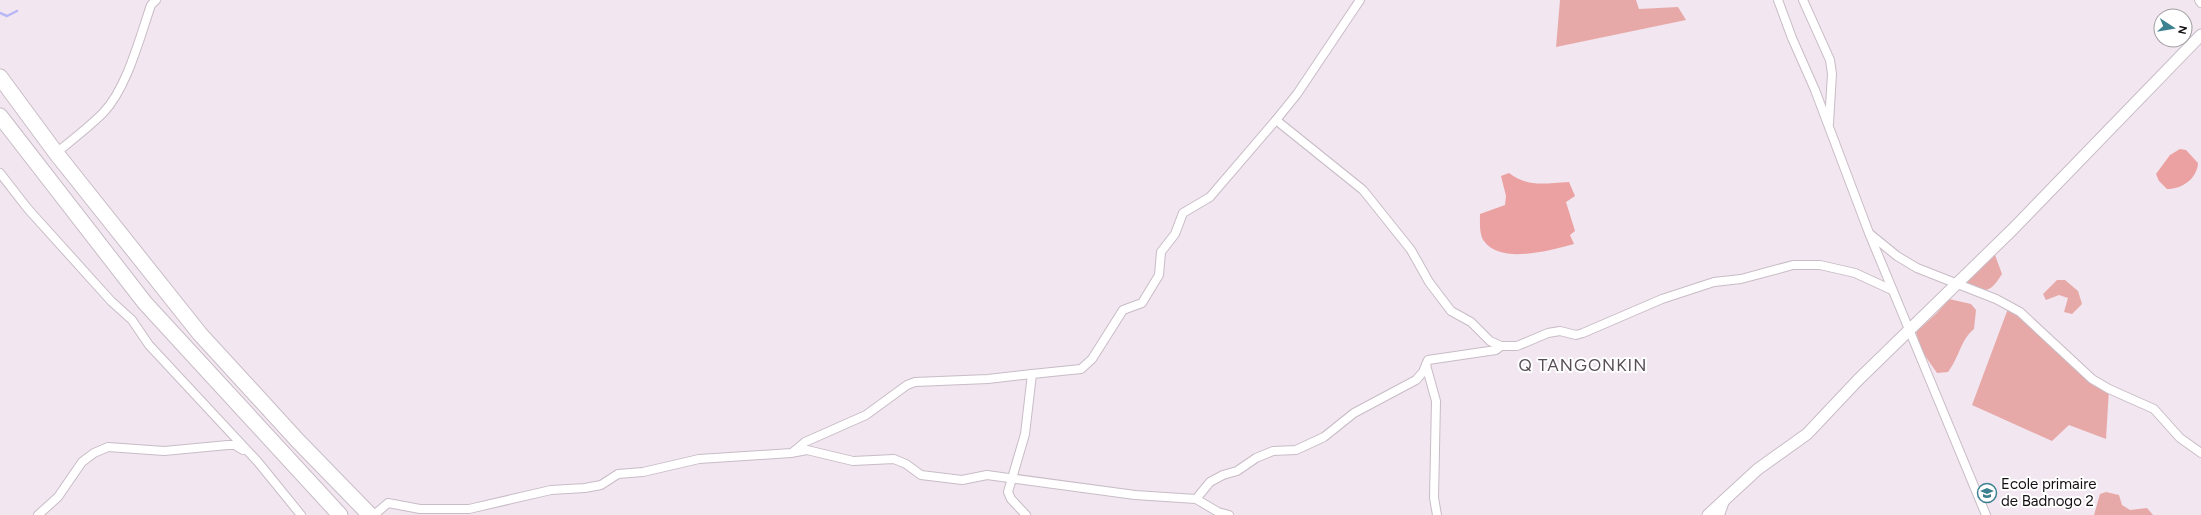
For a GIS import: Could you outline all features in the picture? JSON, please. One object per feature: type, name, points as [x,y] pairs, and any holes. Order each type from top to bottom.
[{"type":"highway","points":[[0,77],[56,152],[200,334],[298,441],[370,515]]},
{"type":"highway","points":[[0,116],[145,303],[340,515]]},
{"type":"street","points":[[56,152],[103,113],[110,104],[129,68],[151,5],[156,0]]},
{"type":"street","points":[[791,454],[805,442],[866,415],[907,385],[915,382],[988,379],[1081,369],[1092,359],[1123,310],[1142,303],[1158,275],[1161,252],[1175,234],[1183,213],[1210,197],[1276,120],[1297,94],[1360,0]]},
{"type":"street","points":[[1778,0],[1829,125],[1892,290],[1986,515]]},
{"type":"street","points":[[1803,0],[1830,60],[1832,74],[1829,125]]},
{"type":"street","points":[[1708,515],[1758,469],[1808,434],[1858,380],[2013,229],[2201,35]]},
{"type":"street","points":[[1276,120],[1363,190],[1411,250],[1429,282],[1451,311],[1471,322],[1490,341],[1501,346],[1517,346],[1548,333],[1560,331],[1576,335],[1662,299],[1714,282],[1741,279],[1793,265],[1820,265],[1855,273],[1892,290]]},
{"type":"street","points":[[0,173],[64,249],[111,301],[132,320],[149,345],[248,452],[301,515]]},
{"type":"street","points":[[1869,233],[1897,256],[1910,264],[1955,284],[1996,299],[2020,312],[2092,379],[2109,390],[2154,409],[2180,438],[2201,453]]},
{"type":"street","points":[[1196,499],[1210,482],[1223,475],[1237,471],[1256,458],[1273,451],[1296,450],[1324,437],[1354,413],[1416,380],[1423,372],[1428,360],[1496,350],[1501,346]]},
{"type":"street","points":[[1426,365],[1436,401],[1434,490],[1438,515]]},
{"type":"street","points":[[1026,515],[1011,499],[1008,492],[1025,434],[1032,374]]},
{"type":"street","points":[[38,515],[58,497],[82,462],[94,453],[108,447],[164,451],[235,445],[248,452]]},
{"type":"street","points":[[374,515],[388,503],[420,509],[469,509],[551,490],[585,488],[600,485],[618,474],[643,472],[699,459],[791,454],[806,450],[853,461],[894,459],[906,464],[921,474],[962,480],[987,475],[1135,495],[1196,499],[1218,512],[1229,515]]},
{"type":"street","points":[[1720,515],[1728,495]]},
{"type":"shaded area","points":[[1560,0],[1636,0],[1639,9],[1678,7],[1686,20],[1556,47]]},
{"type":"shaded area","points":[[2180,149],[2186,150],[2198,163],[2197,169],[2195,174],[2188,182],[2173,189],[2167,189],[2159,181],[2156,174],[2170,155]]},
{"type":"shaded area","points":[[1509,173],[1516,178],[1530,183],[1545,184],[1569,182],[1575,196],[1566,202],[1575,231],[1570,235],[1574,244],[1540,252],[1514,254],[1502,252],[1492,248],[1484,241],[1482,238],[1480,214],[1505,205],[1506,196],[1501,176]]},
{"type":"shaded area","points":[[1992,255],[1995,255],[2002,274],[1994,286],[1990,289],[1982,290],[1964,284]]},
{"type":"shaded area","points":[[2057,280],[2065,280],[2078,291],[2082,304],[2072,314],[2064,312],[2068,298],[2059,295],[2046,300],[2043,294]]},
{"type":"shaded area","points":[[1949,299],[1971,304],[1976,310],[1974,329],[1966,338],[1948,372],[1937,373],[1921,350],[1916,332],[1937,313]]},
{"type":"shaded area","points":[[2009,306],[2109,389],[2106,439],[2069,425],[2052,441],[1972,405]]},
{"type":"shaded area","points":[[2106,492],[2119,495],[2122,505],[2130,510],[2147,508],[2153,515],[2094,515],[2100,494]]},
{"type":"waterway","points":[[0,13],[7,16],[17,11]]},
{"type":"place","name":"Ecole primaire de Badnogo 2","points":[[1987,493]]},
{"type":"district","name":"Q TANGONKIN","points":[[1583,365]]}]
